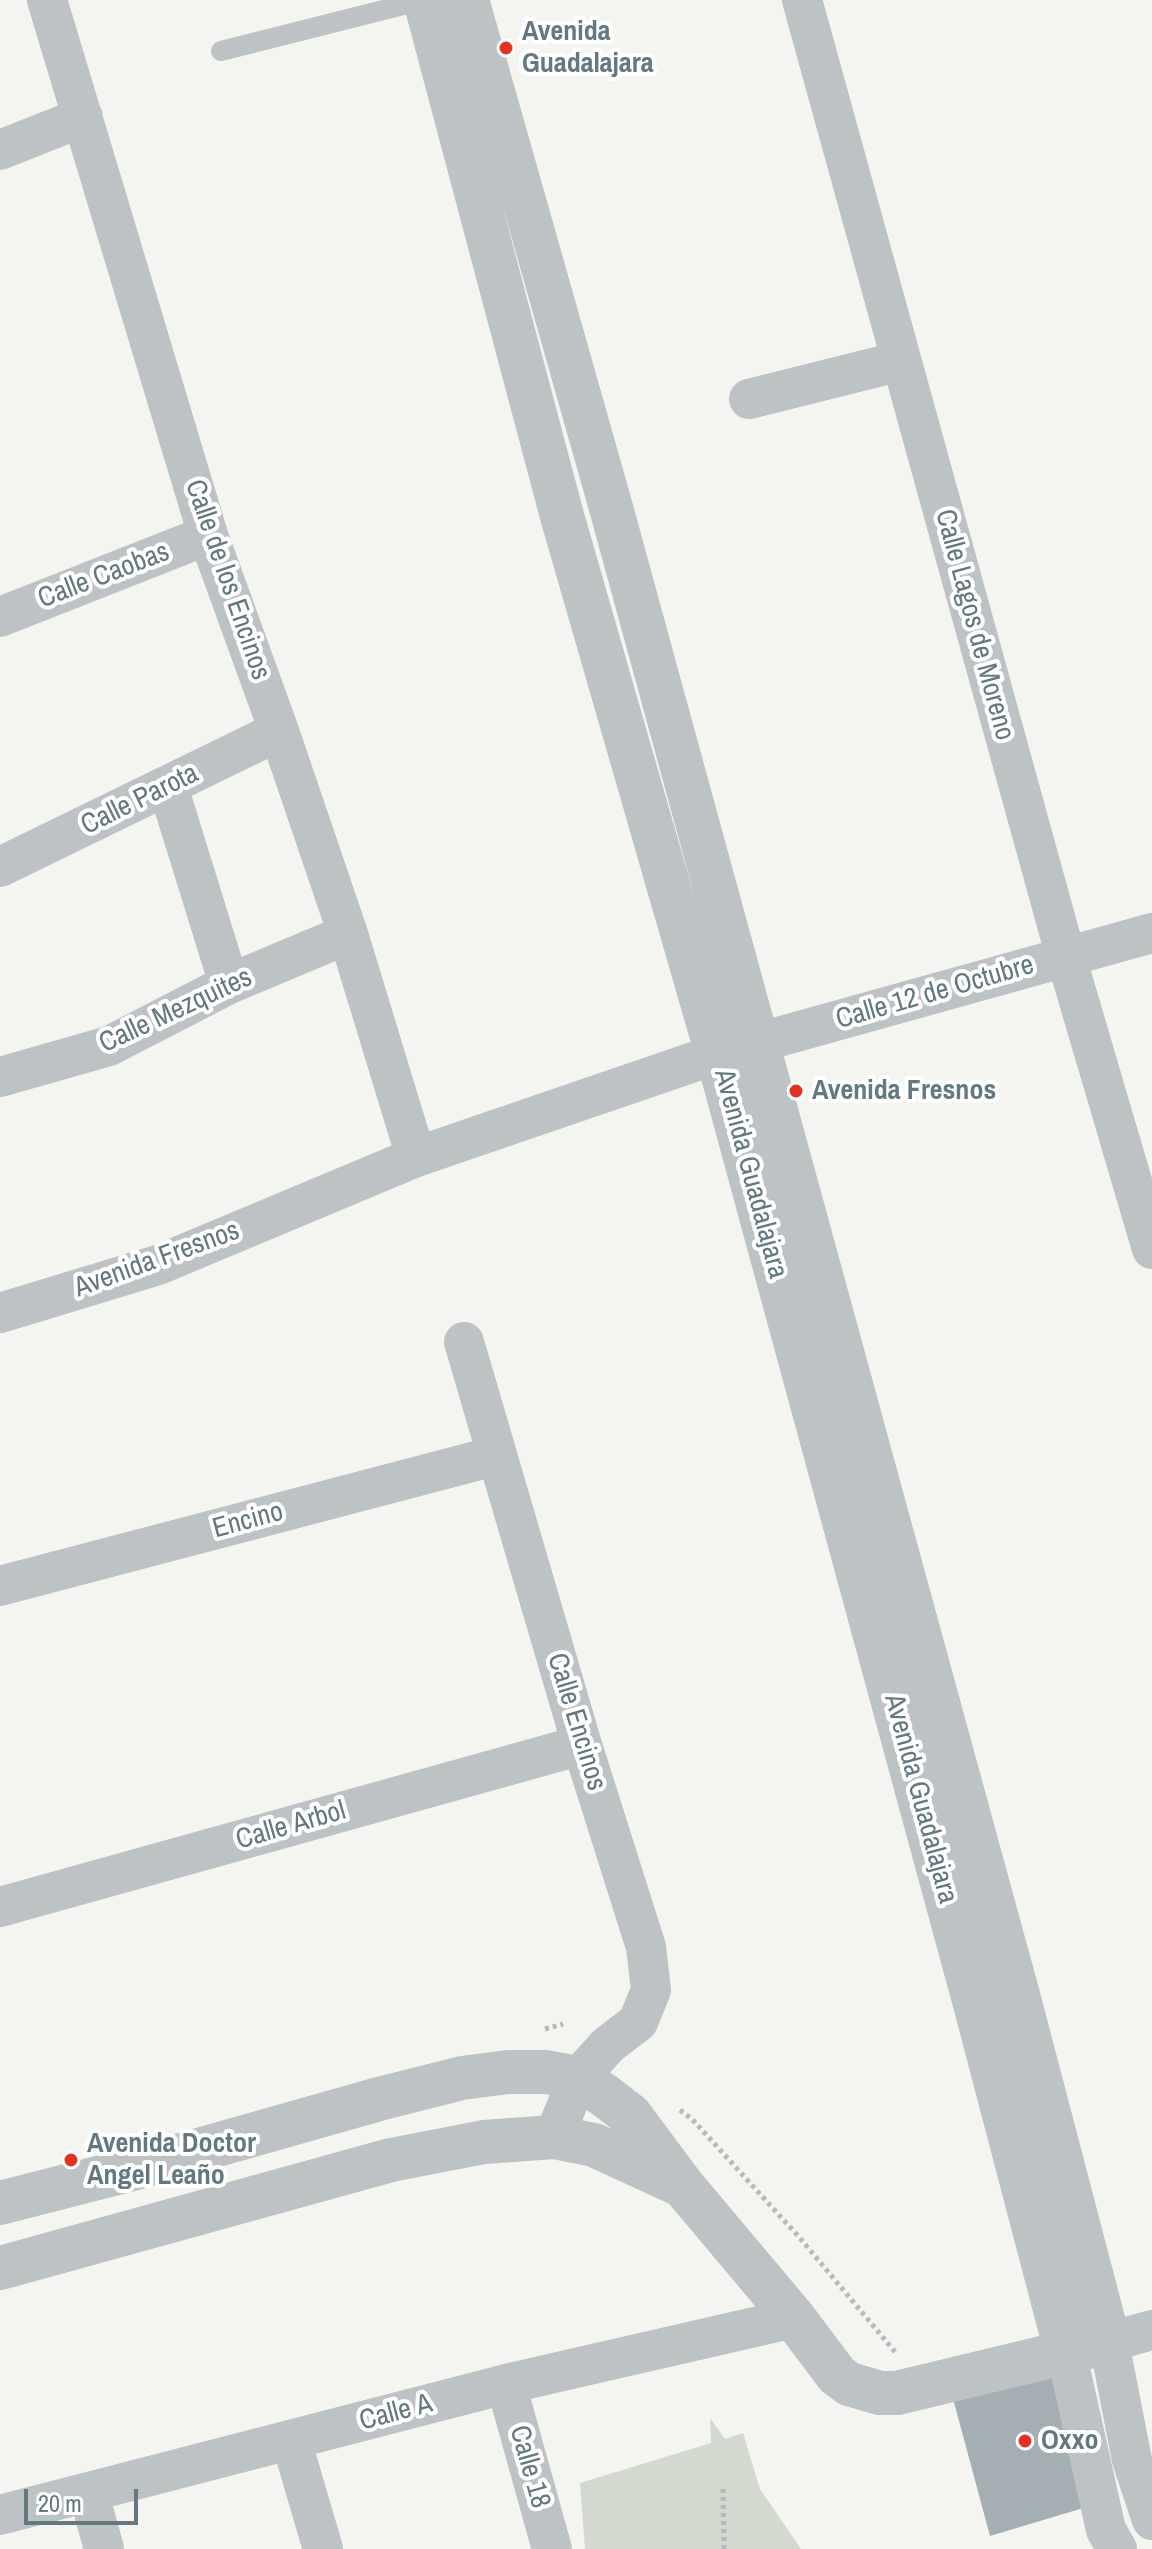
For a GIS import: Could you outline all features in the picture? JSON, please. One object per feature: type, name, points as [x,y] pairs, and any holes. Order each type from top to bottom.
[{"type":"street","name":"Calle de los Encinos","points":[[47,0],[208,535],[348,934],[416,1157]]},
{"type":"street","name":"Avenida Guadalajara","points":[[424,0],[562,516],[737,1048],[1018,1995],[1109,2342]]},
{"type":"street","name":"Avenida Guadalajara","points":[[467,0],[610,504],[737,1048],[975,2004],[1066,2351]]},
{"type":"street","name":"Calle Lagos de Moreno","points":[[802,0],[1066,957],[1152,1249]]},
{"type":"street","points":[[0,150],[83,117]]},
{"type":"street","points":[[749,399],[901,361]]},
{"type":"street","name":"Calle Caobas","points":[[0,617],[208,535]]},
{"type":"street","name":"Calle Parota","points":[[0,867],[279,731]]},
{"type":"street","points":[[168,787],[229,984]]},
{"type":"street","name":"Calle 12 de Octubre","points":[[737,1048],[1152,933]]},
{"type":"street","name":"Calle Mezquites","points":[[0,1077],[109,1046],[229,984],[348,934]]},
{"type":"street","name":"Avenida Fresnos","points":[[0,1313],[158,1265],[416,1157],[737,1048]]},
{"type":"street","name":"Calle Encinos","points":[[464,1342],[495,1456],[646,1947],[651,1990],[638,2022],[608,2045],[578,2078]]},
{"type":"street","name":"Encino","points":[[0,1586],[495,1456]]},
{"type":"street","name":"Calle Arbol","points":[[0,1907],[582,1745]]},
{"type":"street","points":[[975,2004],[1018,1995]]},
{"type":"street","points":[[0,2203],[462,2078],[508,2072],[546,2072],[578,2078],[630,2115],[683,2186],[794,2318],[837,2375],[849,2384],[880,2393],[897,2393],[1152,2330]]},
{"type":"street","points":[[554,2137],[578,2078]]},
{"type":"street","points":[[0,2268],[391,2160],[484,2142],[554,2137],[594,2145],[683,2186]]},
{"type":"street","name":"Calle A","points":[[0,2515],[506,2384],[794,2318]]},
{"type":"street","points":[[1109,2342],[1132,2460],[1152,2520]]},
{"type":"street","points":[[1066,2351],[1106,2530],[1117,2549]]},
{"type":"street","name":"Calle 18","points":[[506,2384],[552,2549]]},
{"type":"street","points":[[291,2440],[323,2549]]},
{"type":"street","points":[[89,2494],[104,2549]]},
{"type":"lane","points":[[221,51],[424,0]]},
{"type":"path","points":[[680,2110],[692,2119],[799,2237],[899,2356]]},
{"type":"path","points":[[723,2489],[724,2549]]},
{"type":"shaded area","points":[[710,2418],[725,2439],[743,2433],[760,2489],[801,2549],[585,2549],[580,2483],[711,2443]]},
{"type":"building","name":"Oxxo","points":[[1066,2351],[1100,2503],[990,2536],[948,2380]]},
{"type":"place","name":"Avenida Guadalajara","points":[[506,48]]},
{"type":"place","name":"Avenida Fresnos","points":[[796,1091]]},
{"type":"place","name":"Avenida Doctor Angel Leaño","points":[[71,2160]]},
{"type":"place","name":"Oxxo","points":[[1025,2441]]}]
